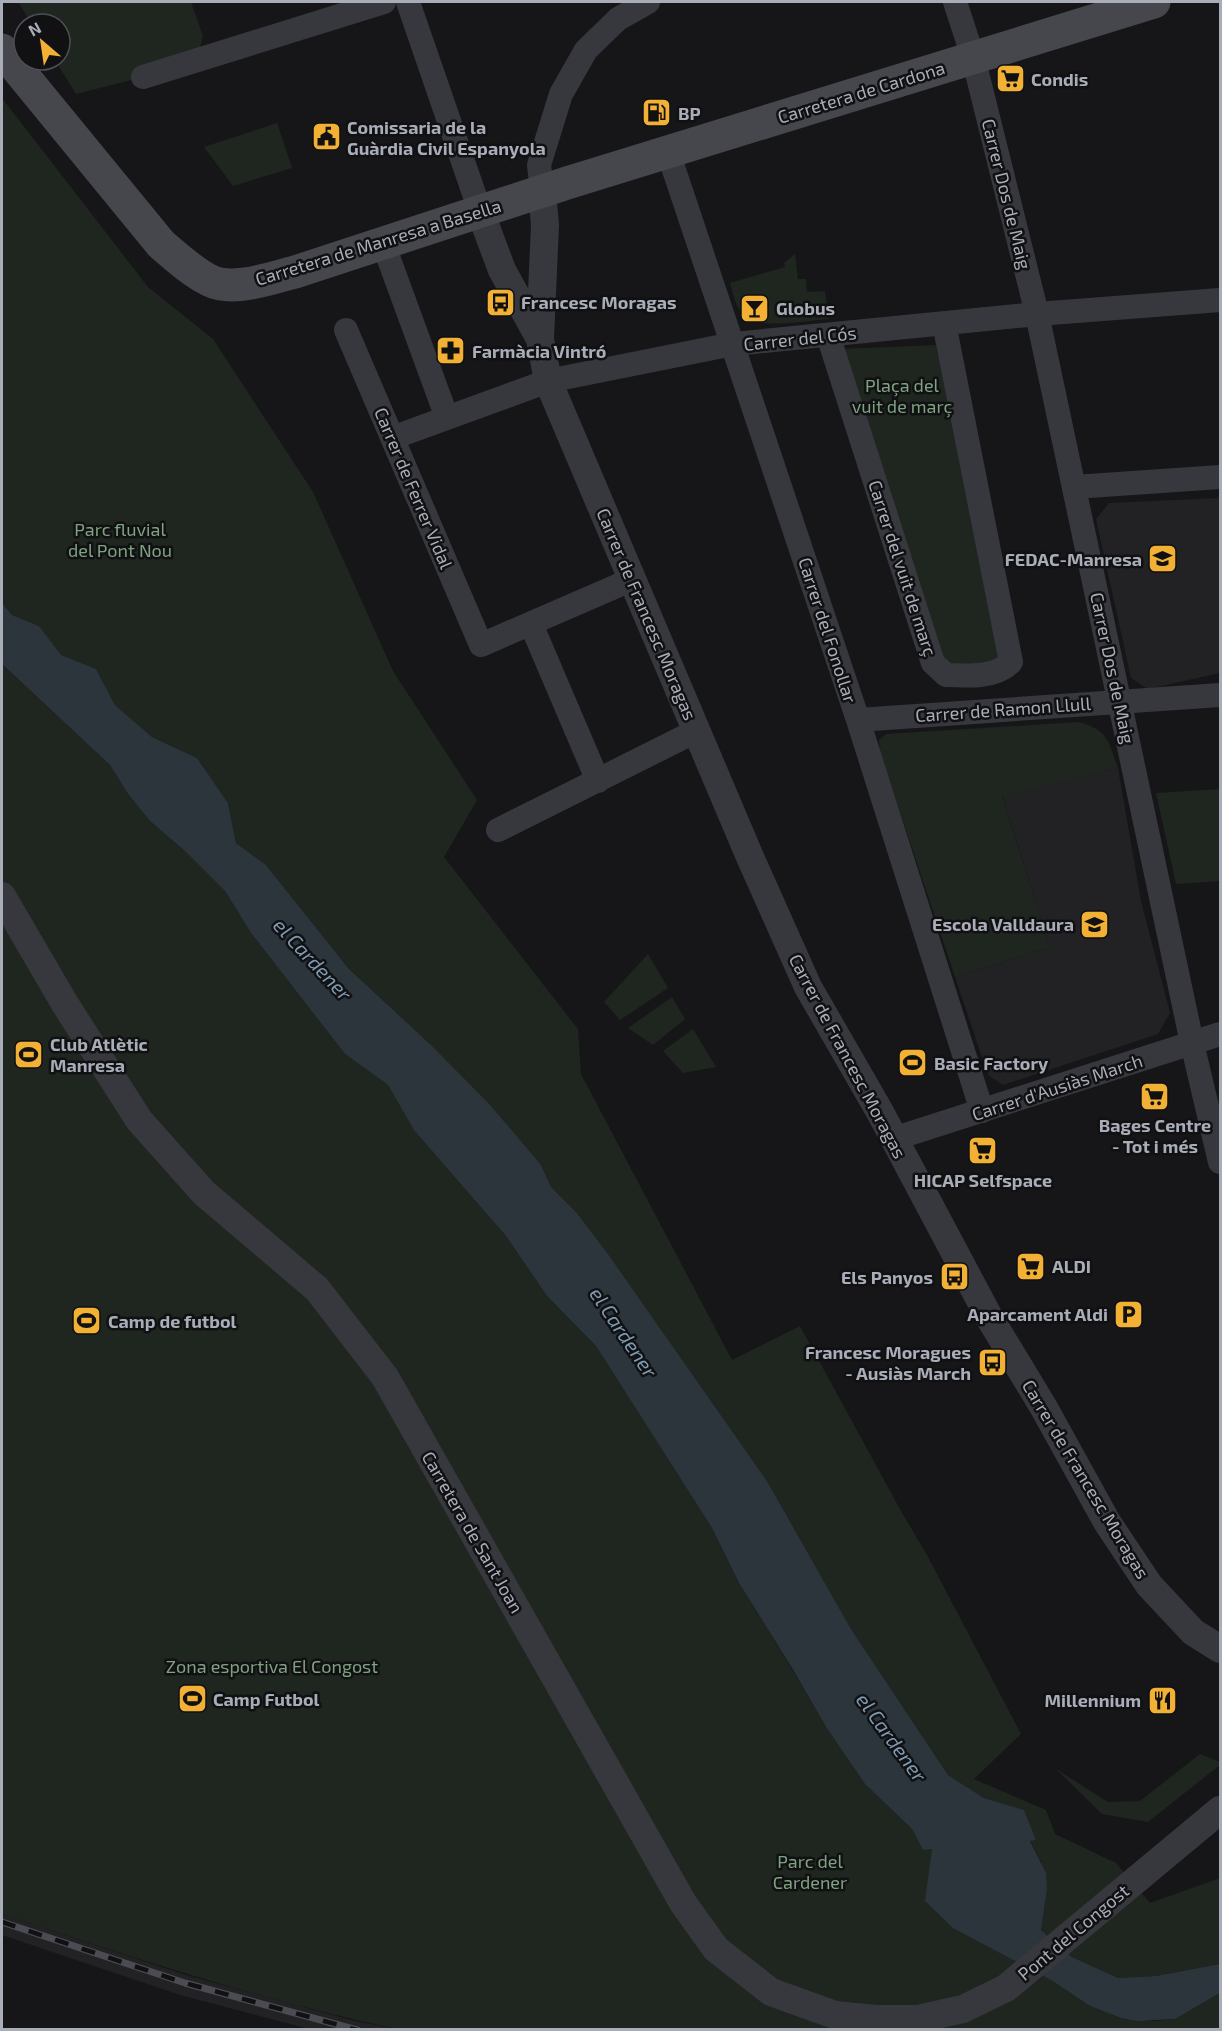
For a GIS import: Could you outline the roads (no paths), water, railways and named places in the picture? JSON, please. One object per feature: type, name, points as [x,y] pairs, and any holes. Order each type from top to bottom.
[{"type":"main road","name":"Carretera de Cardona","points":[[554,187],[1154,2]]},
{"type":"main road","name":"Carretera de Manresa a Basella","points":[[2,50],[162,244],[188,267],[218,284],[254,283],[351,255],[554,187]]},
{"type":"street","points":[[143,77],[384,2]]},
{"type":"street","points":[[408,2],[480,211]]},
{"type":"street","points":[[554,187],[540,165],[561,94],[586,50],[618,19],[648,2]]},
{"type":"street","name":"Carrer Dos de Maig","points":[[955,2],[973,57],[1037,314],[1192,1043],[1221,1162]]},
{"type":"street","name":"Carrer del Fonollar","points":[[668,152],[858,720],[982,1111]]},
{"type":"street","name":"Carrer de Francesc Moragas","points":[[554,187],[545,225],[540,339],[548,381],[696,731],[808,987],[989,1317],[1044,1408],[1107,1522],[1149,1586],[1193,1632],[1221,1649]]},
{"type":"street","name":"Carrer de Francesc Moragas","points":[[480,211],[502,270],[540,339]]},
{"type":"street","points":[[383,243],[447,418]]},
{"type":"street","name":"Carrer del Cós","points":[[392,438],[548,381],[733,345],[1037,314],[1221,300]]},
{"type":"street","name":"Carrer del vuit de març","points":[[828,335],[933,663],[946,675],[965,676],[994,672],[1005,668],[1011,662],[944,323]]},
{"type":"street","name":"Carrer de Ferrer Vidal","points":[[346,330],[481,645],[531,624]]},
{"type":"street","points":[[1074,487],[1221,477]]},
{"type":"street","points":[[598,781],[531,624],[633,579]]},
{"type":"street","name":"Carrer de Ramon Llull","points":[[858,720],[1221,695]]},
{"type":"street","points":[[498,830],[696,731]]},
{"type":"street","name":"Carretera de Sant Joan","points":[[2,896],[65,1004],[139,1120],[204,1193],[317,1289],[385,1377],[683,1903],[716,1949],[771,1992],[835,2015],[875,2019],[918,2019],[963,2008],[1006,1988]]},
{"type":"street","name":"Carrer d'Ausiàs March","points":[[893,1139],[1221,1034]]},
{"type":"street","name":"Carrer de Francesc Moragas","points":[[1193,1632],[1221,1643]]},
{"type":"street","name":"Pont del Congost","points":[[1006,1988],[1221,1810]]},
{"type":"water","name":"el Cardener","points":[[2,603],[12,615],[39,626],[61,655],[96,669],[115,705],[152,737],[197,758],[228,803],[236,843],[266,865],[349,969],[430,1044],[491,1106],[541,1165],[551,1187],[577,1213],[608,1254],[767,1481],[851,1629],[948,1775],[984,1798],[1024,1810],[1036,1840],[1030,1841],[1046,1873],[1047,1889],[1041,1930],[1072,1957],[1118,1978],[1156,1976],[1220,1964],[1220,1993],[1175,2019],[1138,2021],[1121,2018],[1090,2006],[1051,1980],[953,1928],[925,1901],[932,1849],[923,1850],[912,1829],[865,1784],[826,1727],[739,1583],[712,1528],[596,1346],[547,1296],[506,1236],[414,1130],[388,1085],[345,1054],[251,933],[225,891],[186,852],[150,821],[128,794],[110,765],[2,664]]},
{"type":"railway","points":[[2,1922],[185,1983],[357,2030]]},
{"type":"place","name":"Condis","points":[[1010,79]]},
{"type":"place","name":"BP","points":[[657,113]]},
{"type":"place","name":"Comissaria de la Guàrdia Civil Espanyola","points":[[326,137]]},
{"type":"place","name":"Francesc Moragas","points":[[500,302]]},
{"type":"place","name":"Globus","points":[[755,308]]},
{"type":"place","name":"Farmàcia Vintró","points":[[451,351]]},
{"type":"place","name":"FEDAC-Manresa","points":[[1163,559]]},
{"type":"place","name":"Escola Valldaura","points":[[1095,924]]},
{"type":"place","name":"Club Atlètic Manresa","points":[[29,1054]]},
{"type":"place","name":"Basic Factory","points":[[913,1063]]},
{"type":"place","name":"Bages Centre - Tot i més","points":[[1155,1096]]},
{"type":"place","name":"HICAP Selfspace","points":[[983,1151]]},
{"type":"place","name":"ALDI","points":[[1031,1266]]},
{"type":"place","name":"Els Panyos","points":[[954,1277]]},
{"type":"place","name":"Aparcament Aldi","points":[[1129,1314]]},
{"type":"place","name":"Camp de futbol","points":[[87,1321]]},
{"type":"place","name":"Francesc Moragues - Ausiàs March","points":[[992,1362]]},
{"type":"place","name":"Camp Futbol","points":[[192,1699]]},
{"type":"place","name":"Millennium","points":[[1162,1700]]},
{"type":"park label","name":"Plaça del vuit de març","points":[[902,395]]},
{"type":"park label","name":"Parc fluvial del Pont Nou","points":[[120,539]]},
{"type":"park label","name":"Zona esportiva El Congost","points":[[272,1666]]},
{"type":"park label","name":"Parc del Cardener","points":[[810,1871]]}]
